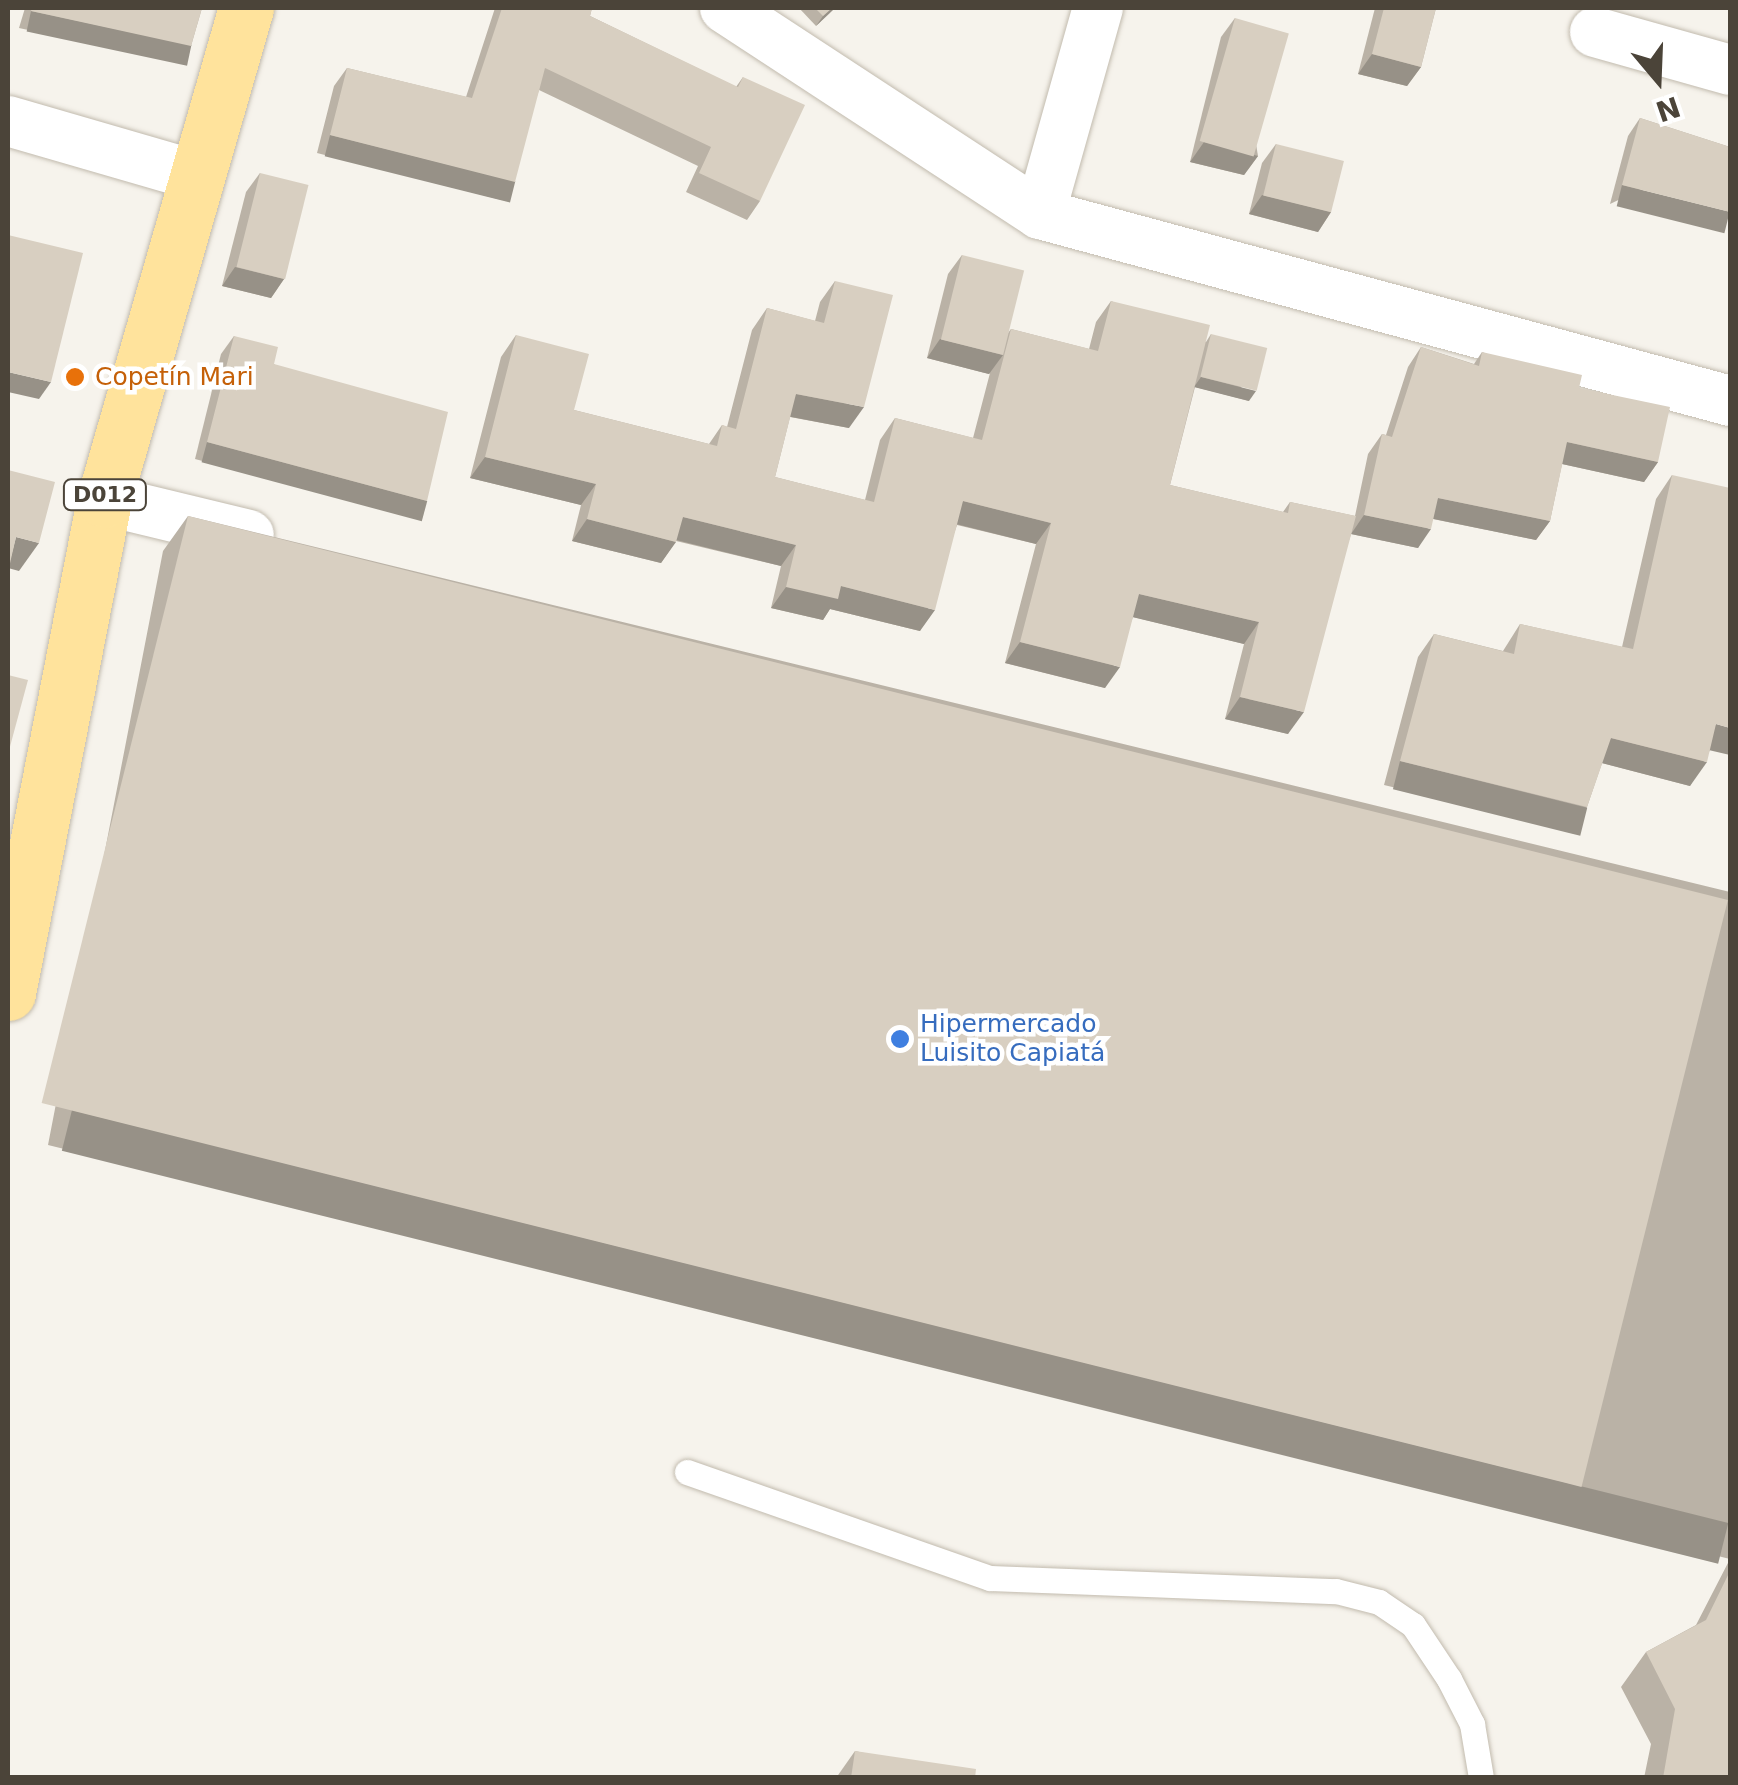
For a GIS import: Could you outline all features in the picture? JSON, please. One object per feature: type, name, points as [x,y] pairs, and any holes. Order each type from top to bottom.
[{"type":"main road","name":"D012","points":[[8,993],[104,500],[194,175],[246,8]]},
{"type":"street","points":[[725,8],[1040,214],[1730,402]]},
{"type":"street","points":[[1040,214],[1098,8]]},
{"type":"street","points":[[1596,32],[1730,70]]},
{"type":"street","points":[[8,121],[194,175]]},
{"type":"street","points":[[104,500],[294,546]]},
{"type":"lane","points":[[687,1472],[990,1578],[1336,1591],[1379,1602],[1413,1625],[1449,1679],[1472,1724],[1481,1778]]},
{"type":"building","points":[[202,8],[191,46],[31,11]]},
{"type":"building","points":[[502,8],[592,8],[590,16],[738,87],[743,77],[805,105],[760,201],[699,173],[711,147],[545,68],[515,182],[330,135],[347,68],[472,98]]},
{"type":"building","points":[[815,8],[832,8],[823,16]]},
{"type":"building","points":[[1384,8],[1436,8],[1421,67],[1372,54]]},
{"type":"building","points":[[1235,18],[1289,33],[1254,156],[1200,141]]},
{"type":"building","points":[[1640,118],[1730,147],[1730,212],[1622,185]]},
{"type":"building","points":[[1276,144],[1344,161],[1331,212],[1263,195]]},
{"type":"building","points":[[260,173],[309,185],[285,279],[237,267]]},
{"type":"building","points":[[8,235],[83,253],[51,382],[8,372]]},
{"type":"building","points":[[962,255],[1024,270],[1003,355],[941,339]]},
{"type":"building","points":[[835,281],[893,295],[864,407],[796,394],[775,477],[874,502],[895,418],[982,440],[1011,329],[1098,351],[1111,301],[1210,325],[1170,485],[1288,513],[1290,502],[1356,516],[1304,712],[1240,697],[1259,622],[1139,594],[1120,667],[1020,642],[1051,523],[963,501],[935,610],[841,586],[838,599],[786,587],[796,545],[683,517],[676,542],[587,519],[596,484],[485,457],[516,335],[589,354],[574,410],[717,446],[722,425],[736,429],[767,308],[824,323]]},
{"type":"building","points":[[1211,334],[1267,348],[1257,391],[1200,377]]},
{"type":"building","points":[[234,336],[278,347],[274,364],[448,412],[427,501],[207,442]]},
{"type":"building","points":[[1421,347],[1479,366],[1482,352],[1582,375],[1579,388],[1670,407],[1658,462],[1567,442],[1550,521],[1438,498],[1431,529],[1364,515],[1382,434],[1392,437]]},
{"type":"building","points":[[8,470],[55,482],[39,543],[16,537],[8,572]]},
{"type":"building","points":[[1672,475],[1730,488],[1730,728],[1716,724],[1707,762],[1611,738],[1587,807],[1400,761],[1434,634],[1514,654],[1520,624],[1633,649]]},
{"type":"building","name":"Hipermercado Luisito Capiatá","points":[[188,516],[1728,900],[1581,1487],[42,1103]]},
{"type":"building","points":[[8,675],[28,680],[8,754]]},
{"type":"building","points":[[1730,1571],[1730,1778],[1663,1778],[1675,1709],[1646,1652],[1706,1620]]},
{"type":"building","points":[[855,1751],[976,1769],[975,1778],[851,1778]]},
{"type":"place","name":"Copetín Mari","points":[[75,377]]},
{"type":"place","name":"Hipermercado Luisito Capiatá","points":[[900,1039]]}]
